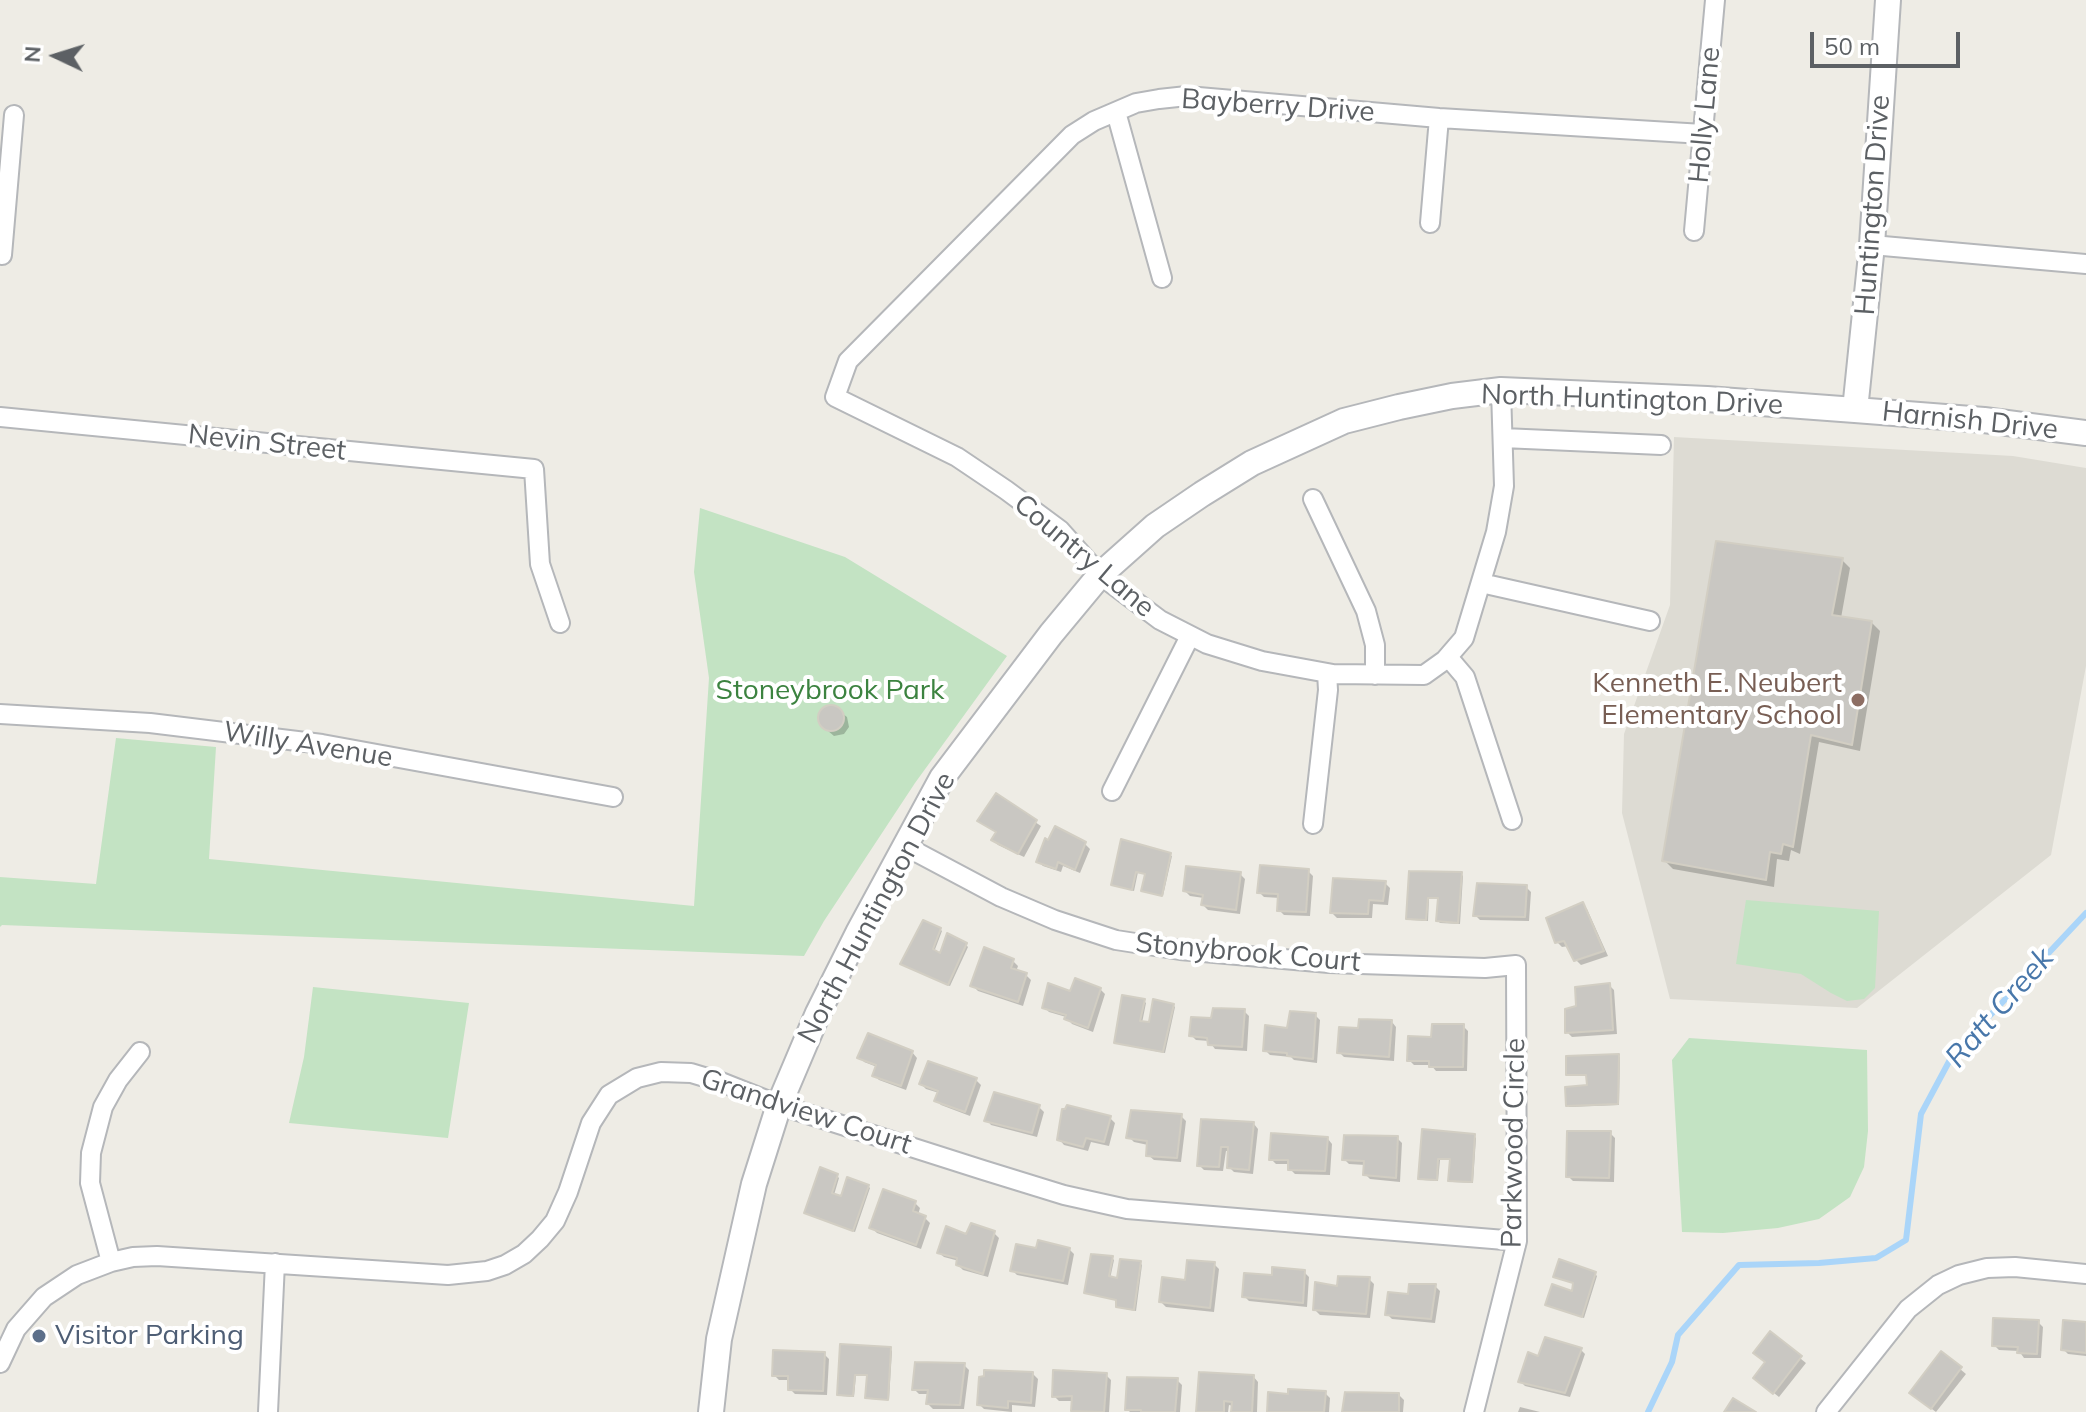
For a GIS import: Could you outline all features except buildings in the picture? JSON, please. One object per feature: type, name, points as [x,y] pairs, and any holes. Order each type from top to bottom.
[{"type":"street","name":"Holly Lane","points":[[1694,231],[1715,0]]},
{"type":"street","name":"Huntington Drive","points":[[1855,410],[1872,245],[1888,0]]},
{"type":"street","name":"Bayberry Drive","points":[[835,397],[848,361],[1072,135],[1094,121],[1147,101],[1187,96],[1439,118],[1703,134]]},
{"type":"street","points":[[1116,112],[1162,278]]},
{"type":"street","points":[[1,261],[14,115]]},
{"type":"street","points":[[1430,223],[1439,118]]},
{"type":"street","points":[[1872,245],[2086,264]]},
{"type":"street","points":[[1501,390],[1504,486],[1496,532],[1464,638],[1448,657],[1465,677],[1512,820]]},
{"type":"street","name":"North Huntington Drive","points":[[711,1412],[722,1323],[754,1184],[779,1105],[818,1013],[858,933],[942,778],[1051,634],[1100,575],[1155,526],[1252,463],[1344,421],[1425,401],[1501,390],[1707,399],[1855,410]]},
{"type":"street","name":"Country Lane","points":[[835,397],[957,457],[1060,530],[1100,575],[1160,620],[1207,644],[1262,661],[1327,673],[1424,675],[1448,657]]},
{"type":"street","name":"Harnish Drive","points":[[1855,410],[1984,420],[2086,433]]},
{"type":"street","name":"Nevin Street","points":[[0,417],[534,469],[540,564],[560,623]]},
{"type":"street","points":[[1503,438],[1661,445]]},
{"type":"street","points":[[1313,499],[1366,611],[1375,645],[1375,675]]},
{"type":"street","points":[[1481,583],[1650,621]]},
{"type":"street","points":[[1112,791],[1190,636]]},
{"type":"street","points":[[1313,824],[1328,690],[1327,673]]},
{"type":"street","name":"Willy Avenue","points":[[0,714],[150,723],[322,744],[613,797]]},
{"type":"street","name":"Stonybrook Court","points":[[905,846],[1001,897],[1055,920],[1116,940],[1180,950],[1329,963],[1485,968],[1516,965]]},
{"type":"street","name":"Parkwood Circle","points":[[1474,1412],[1517,1241],[1516,965]]},
{"type":"street","points":[[111,1262],[90,1183],[91,1153],[103,1107],[118,1080],[140,1052]]},
{"type":"street","name":"Grandview Court","points":[[0,1363],[16,1329],[44,1297],[77,1275],[133,1257],[448,1275],[487,1271],[505,1265],[524,1254],[555,1221],[591,1123],[609,1095],[637,1078],[661,1072],[691,1073],[779,1105],[1064,1195],[1127,1209],[1517,1241]]},
{"type":"street","points":[[268,1412],[275,1263]]},
{"type":"street","points":[[1826,1412],[1908,1309],[1938,1285],[1959,1275],[1987,1268],[2015,1267],[2086,1274]]},
{"type":"shaded area","name":"Kenneth E. Neubert Elementary School","points":[[1674,437],[2013,456],[2086,468],[2086,666],[2051,855],[1857,1008],[1670,999],[1622,813],[1624,734],[1670,605]]},
{"type":"green space","name":"Stoneybrook Park","points":[[700,508],[845,557],[1007,656],[915,783],[804,956],[0,927],[0,877],[96,884],[116,738],[216,747],[209,859],[694,906],[709,678],[694,572]]},
{"type":"green space","points":[[1746,900],[1879,911],[1875,988],[1864,999],[1847,1001],[1801,974],[1736,964]]},
{"type":"green space","points":[[313,987],[469,1003],[448,1138],[289,1123],[304,1057]]},
{"type":"green space","points":[[1689,1038],[1867,1050],[1868,1131],[1864,1167],[1850,1197],[1819,1219],[1778,1228],[1723,1233],[1682,1232],[1672,1060]]},
{"type":"waterway","name":"Ratt Creek","points":[[1648,1412],[1672,1362],[1678,1335],[1739,1265],[1876,1258],[1906,1240],[1921,1114],[1952,1056],[2086,913]]},
{"type":"place","name":"Kenneth E. Neubert Elementary School","points":[[1858,700]]},
{"type":"place","name":"Visitor Parking","points":[[39,1336]]}]
